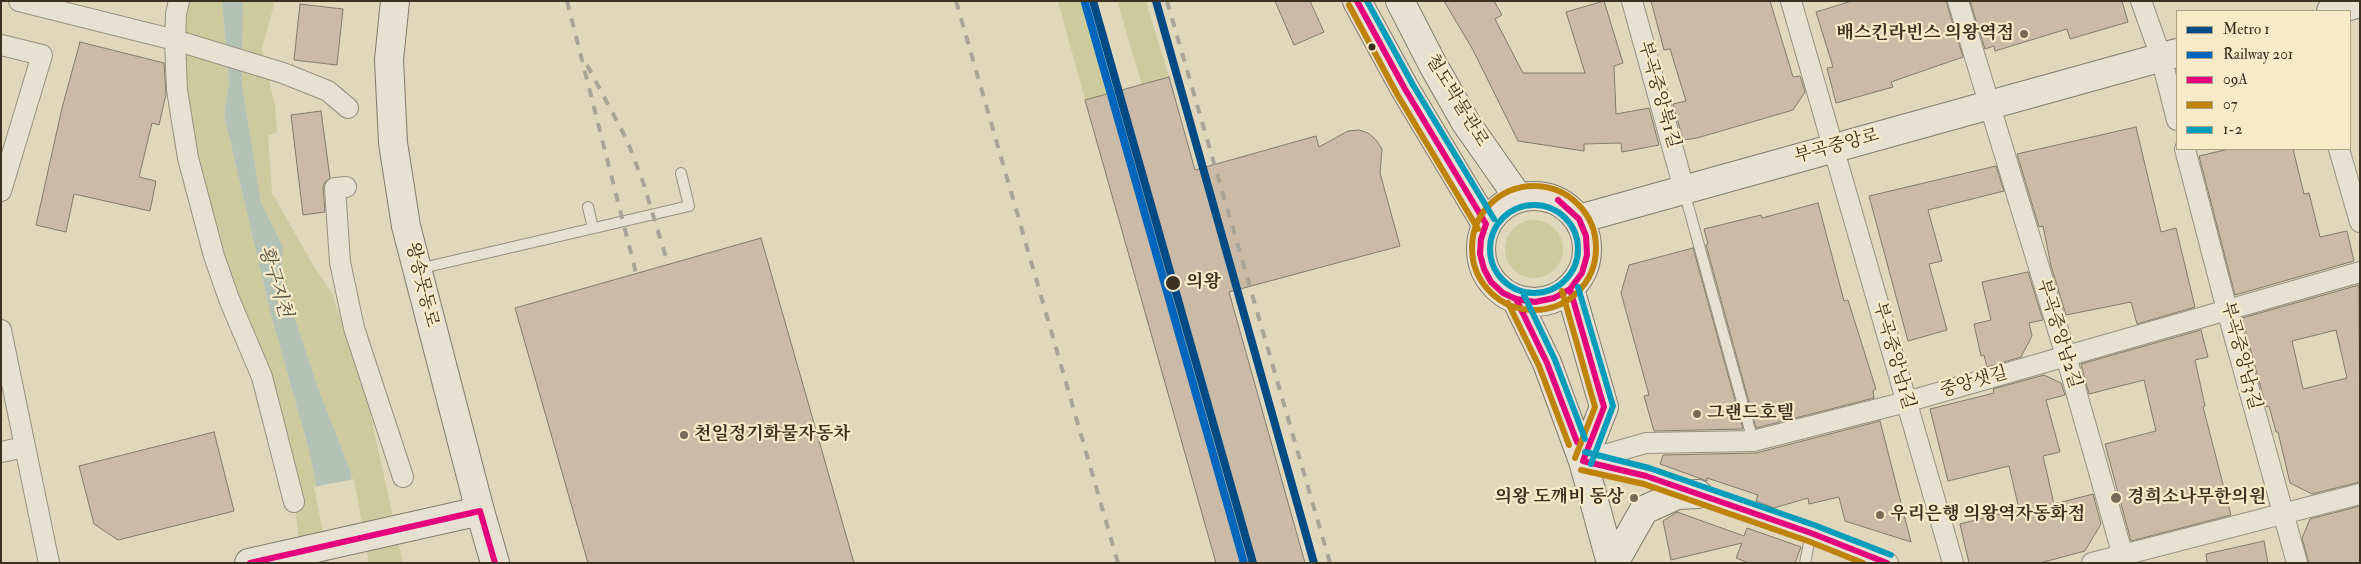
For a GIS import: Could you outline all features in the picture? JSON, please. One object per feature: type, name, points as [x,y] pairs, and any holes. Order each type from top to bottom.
[{"type":"street","points":[[19,1],[180,41],[282,72],[328,91],[348,108]]},
{"type":"street","points":[[179,1],[176,14],[180,41],[177,90],[188,158],[197,196],[229,299],[262,377],[294,502]]},
{"type":"street","name":"왕송못동로","points":[[395,1],[389,60],[393,143],[406,226],[495,563]]},
{"type":"street","name":"철도박물관로","points":[[1357,1],[1405,89],[1486,224]]},
{"type":"street","name":"철도박물관로","points":[[1400,1],[1432,65],[1466,123],[1518,197]]},
{"type":"street","name":"부곡중앙북1길","points":[[1632,1],[1684,190]]},
{"type":"street","name":"부곡중앙남1길","points":[[1791,1],[1953,563]]},
{"type":"street","points":[[1958,1],[1989,105]]},
{"type":"street","points":[[2141,1],[2169,55],[2176,112]]},
{"type":"street","points":[[2335,10],[2360,3]]},
{"type":"street","points":[[1,45],[42,55],[1,191]]},
{"type":"street","name":"부곡중앙로","points":[[1579,218],[2169,55]]},
{"type":"street","name":"부곡중앙남2길","points":[[1989,105],[2066,356],[2124,559]]},
{"type":"street","name":"부곡중앙남3길","points":[[2185,150],[2227,310],[2298,563]]},
{"type":"street","points":[[2339,150],[2360,222]]},
{"type":"street","points":[[346,187],[336,188],[340,262],[354,328],[403,477]]},
{"type":"street","points":[[1538,196],[1558,200],[1570,208],[1579,218],[1586,236],[1588,255],[1582,273],[1570,289],[1554,298],[1535,302],[1516,299],[1502,292],[1492,282],[1484,269],[1480,254],[1481,239],[1486,224],[1499,208],[1518,197],[1538,196]]},
{"type":"street","name":"중앙샛길","points":[[1583,461],[1646,443],[1753,441],[1906,402],[2360,272]]},
{"type":"street","points":[[1570,289],[1604,407],[1583,461]]},
{"type":"street","points":[[1516,299],[1547,363],[1583,461],[1613,563]]},
{"type":"street","points":[[1,330],[49,563]]},
{"type":"street","points":[[1,452],[26,447]]},
{"type":"street","points":[[1583,461],[1646,476],[1811,533],[1888,563]]},
{"type":"street","points":[[1613,563],[1644,510],[1677,495],[1698,494]]},
{"type":"street","points":[[2092,563],[2124,559],[2360,494]]},
{"type":"street","points":[[249,563],[480,512]]},
{"type":"lane","points":[[417,270],[689,206],[681,173]]},
{"type":"lane","points":[[1684,190],[1753,441]]},
{"type":"lane","points":[[588,207],[593,228]]},
{"type":"lane","points":[[1805,563],[1811,533]]},
{"type":"shaded area","points":[[179,1],[222,1],[229,82],[224,115],[271,315],[309,450],[332,563],[302,563],[294,502],[229,299],[177,90]]},
{"type":"shaded area","points":[[243,1],[275,1],[262,49],[275,106],[277,133],[268,135],[272,193],[313,265],[332,293],[369,407],[403,563],[367,563],[350,470],[318,388],[281,277],[283,247],[261,203],[242,85]]},
{"type":"shaded area","points":[[1058,1],[1086,1],[1113,93],[1085,100]]},
{"type":"shaded area","points":[[1117,1],[1146,1],[1169,77],[1142,85]]},
{"type":"shaded area","points":[[1534,220],[1545,222],[1558,233],[1563,249],[1561,260],[1550,273],[1534,278],[1523,276],[1510,265],[1505,249],[1507,238],[1518,225]]},
{"type":"water","name":"황구지천","points":[[222,1],[243,1],[242,85],[261,203],[283,247],[281,277],[318,388],[350,470],[367,563],[332,563],[309,450],[271,315],[224,115],[229,82]]},
{"type":"pier","points":[[354,479],[369,563],[329,563],[314,487]]},
{"type":"building","points":[[1275,1],[1310,1],[1324,32],[1294,45]]},
{"type":"building","points":[[1444,1],[1494,1],[1502,15],[1495,19],[1523,73],[1585,73],[1566,12],[1604,1],[1623,63],[1614,66],[1616,114],[1649,108],[1659,145],[1622,152],[1621,143],[1584,144],[1584,151],[1518,141],[1473,50]]},
{"type":"building","points":[[1651,1],[1770,1],[1793,77],[1800,76],[1805,92],[1793,110],[1697,138],[1683,140],[1673,104],[1686,101],[1670,49],[1664,50]]},
{"type":"building","points":[[1852,1],[1946,1],[1963,57],[1891,82],[1893,87],[1836,103],[1827,68],[1833,67],[1816,12]]},
{"type":"building","points":[[1970,1],[2122,1],[2128,22],[2070,39],[2067,29],[1995,51],[1994,46],[1985,49]]},
{"type":"building","points":[[300,4],[343,9],[337,65],[294,60]]},
{"type":"building","points":[[80,42],[164,63],[166,94],[159,125],[152,123],[139,177],[156,181],[150,211],[74,194],[66,232],[36,225],[62,108]]},
{"type":"building","points":[[1169,77],[1195,170],[1316,136],[1319,147],[1348,131],[1359,130],[1368,133],[1382,149],[1380,173],[1400,246],[1229,292],[1305,563],[1216,563],[1085,100]]},
{"type":"building","points":[[321,111],[330,178],[325,182],[323,188],[325,212],[303,215],[291,115]]},
{"type":"building","points":[[2136,127],[2161,232],[2176,228],[2195,307],[2137,324],[2131,302],[2066,315],[2051,266],[2043,226],[2039,227],[2017,154]]},
{"type":"building","points":[[2225,150],[2293,150],[2304,194],[2309,193],[2320,237],[2347,231],[2354,261],[2235,295],[2199,156]]},
{"type":"building","points":[[1996,166],[2004,191],[1928,210],[1942,261],[1929,264],[1947,330],[1908,341],[1869,196]]},
{"type":"building","points":[[1818,203],[1844,301],[1848,300],[1876,389],[1873,391],[1874,398],[1756,428],[1706,245],[1708,244],[1704,229],[1761,215],[1762,218]]},
{"type":"building","name":"천일정기화물자동차","points":[[761,238],[854,563],[588,563],[515,308]]},
{"type":"building","points":[[1693,248],[1743,429],[1654,431],[1644,396],[1649,395],[1621,293],[1629,265]]},
{"type":"building","points":[[2028,272],[2043,320],[2029,323],[2032,336],[2021,357],[1987,367],[1984,355],[1981,356],[1974,324],[1991,320],[1982,282]]},
{"type":"building","points":[[2359,285],[2360,482],[2312,494],[2290,483],[2278,432],[2276,432],[2269,406],[2266,407],[2242,318]],"holes":[[[2336,330],[2347,378],[2303,389],[2292,341]]]},
{"type":"building","points":[[2201,330],[2208,357],[2195,360],[2205,406],[2203,407],[2231,515],[2131,541],[2105,444],[2156,431],[2144,380],[2089,394],[2081,364]]},
{"type":"building","points":[[2044,375],[2061,383],[2065,395],[2046,400],[2060,452],[2043,456],[2054,504],[2093,494],[2101,524],[2085,551],[2040,563],[1969,563],[1960,524],[2019,509],[2009,466],[1948,481],[1930,409],[1994,393],[1993,389]]},
{"type":"building","points":[[1880,421],[1911,542],[1845,521],[1839,497],[1809,504],[1808,498],[1774,508],[1756,501],[1758,495],[1707,478],[1707,481],[1660,464],[1663,455],[1756,453]]},
{"type":"building","points":[[214,432],[234,511],[118,540],[94,524],[79,466]]},
{"type":"building","points":[[2360,506],[2360,563],[2309,563],[2302,538],[2310,519]]},
{"type":"building","points":[[1677,512],[1744,536],[1747,528],[1801,547],[1795,563],[1749,563],[1736,558],[1742,543],[1671,560],[1663,521]]},
{"type":"building","points":[[2264,541],[2268,563],[2207,563],[2206,554]]},
{"type":"railway","points":[[567,1],[636,273]]},
{"type":"railway","points":[[956,1],[1118,563]]},
{"type":"railway","points":[[1167,1],[1330,563]]},
{"type":"railway","points":[[587,65],[627,140],[643,182],[668,264]]},
{"type":"metro line","name":"1","points":[[1093,1],[1253,563]]},
{"type":"metro line","name":"1","points":[[1156,1],[1314,563]]},
{"type":"rail line","name":"201","points":[[1085,3],[1244,563]]},
{"type":"transit line","name":"09A","points":[[1357,1],[1405,89],[1486,224]]},
{"type":"transit line","name":"1-2","points":[[1367,1],[1413,85],[1494,219]]},
{"type":"transit line","name":"07","points":[[1349,5],[1397,94],[1478,229]]},
{"type":"transit line","name":"07","points":[[1534,186],[1558,191],[1569,196],[1578,204],[1586,213],[1591,224],[1596,248],[1591,272],[1586,283],[1578,292],[1569,300],[1558,305],[1534,310],[1510,305],[1499,300],[1490,292],[1482,283],[1477,272],[1472,248],[1477,224],[1482,213],[1490,204],[1499,196],[1510,191],[1534,186]]},
{"type":"transit line","name":"09A","points":[[1486,224],[1481,239],[1480,254],[1484,269],[1491,282],[1503,293],[1516,299],[1535,302],[1554,298],[1570,289],[1582,273],[1587,255],[1586,236],[1579,219],[1558,200]]},
{"type":"transit line","name":"1-2","points":[[1525,205],[1543,205],[1559,212],[1571,224],[1578,240],[1578,249],[1578,258],[1571,274],[1559,286],[1543,293],[1525,293],[1509,286],[1497,274],[1490,258],[1490,240],[1497,224],[1509,212],[1525,205]]},
{"type":"transit line","name":"1-2","points":[[1578,287],[1613,406],[1591,464]]},
{"type":"transit line","name":"09A","points":[[1570,289],[1604,407],[1583,461]]},
{"type":"transit line","name":"07","points":[[1562,291],[1595,407],[1575,458]]},
{"type":"transit line","name":"1-2","points":[[1524,295],[1555,360],[1585,439]]},
{"type":"transit line","name":"09A","points":[[1516,299],[1547,363],[1577,442]]},
{"type":"transit line","name":"07","points":[[1508,303],[1539,366],[1569,445]]},
{"type":"transit line","name":"1-2","points":[[1585,452],[1649,468],[1814,525],[1891,555]]},
{"type":"transit line","name":"09A","points":[[1583,461],[1646,476],[1811,533],[1887,563]]},
{"type":"transit line","name":"07","points":[[1581,470],[1644,484],[1808,541],[1863,563]]},
{"type":"transit line","name":"09A","points":[[480,511],[495,563]]},
{"type":"transit line","name":"09A","points":[[250,563],[480,511]]},
{"type":"place","name":"배스킨라빈스 의왕역점","points":[[2024,34]]},
{"type":"place","name":"의왕","points":[[1173,283]]},
{"type":"place","name":"그랜드호텔","points":[[1697,414]]},
{"type":"place","name":"천일정기화물자동차","points":[[684,435]]},
{"type":"place","name":"의왕 도깨비 동상","points":[[1634,498]]},
{"type":"place","name":"경희소나무한의원","points":[[2116,498]]},
{"type":"place","name":"우리은행 의왕역자동화점","points":[[1880,515]]}]
